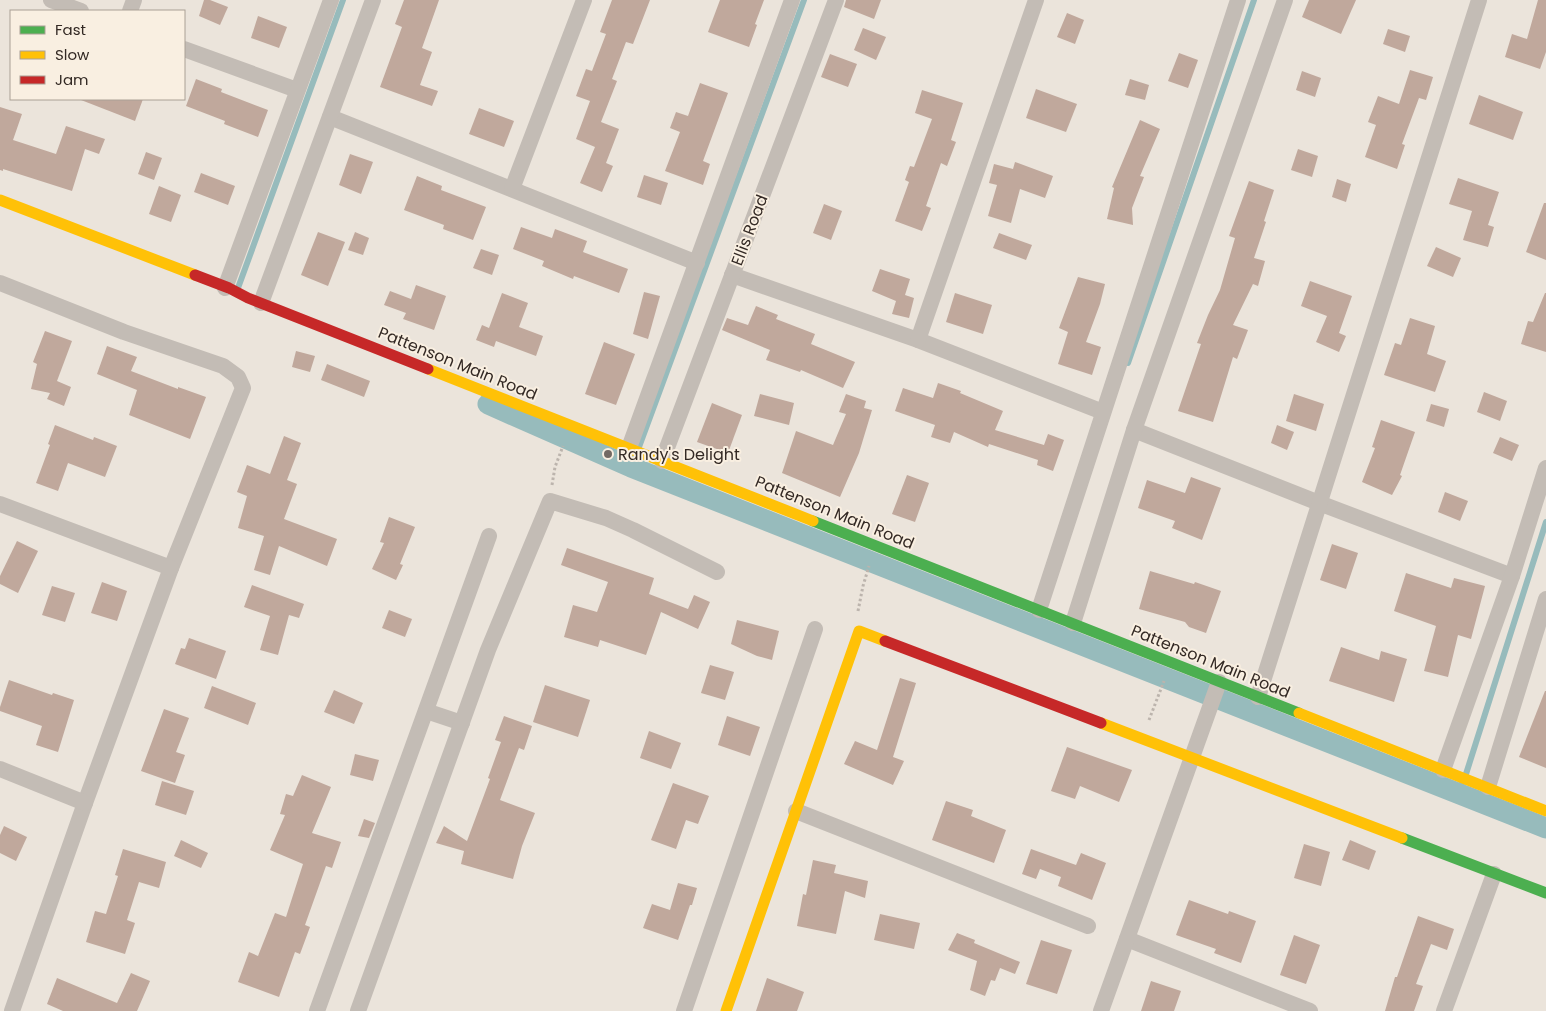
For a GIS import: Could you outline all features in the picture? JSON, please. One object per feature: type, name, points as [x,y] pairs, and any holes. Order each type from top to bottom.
[{"type":"street","points":[[51,0],[77,10]]},
{"type":"street","points":[[227,288],[331,0]]},
{"type":"street","points":[[255,301],[330,117],[373,0]]},
{"type":"street","points":[[512,189],[584,0]]},
{"type":"street","points":[[629,448],[792,0]]},
{"type":"street","name":"Ellis Road","points":[[662,461],[836,0]]},
{"type":"street","points":[[918,340],[1036,0]]},
{"type":"street","points":[[1039,610],[1238,0]]},
{"type":"street","points":[[1073,623],[1134,430],[1285,0]]},
{"type":"street","points":[[1258,697],[1479,0]]},
{"type":"street","points":[[185,49],[297,90]]},
{"type":"street","points":[[330,117],[697,263]]},
{"type":"street","name":"Pattenson Main Road","points":[[0,200],[1073,623],[1217,686],[1258,697],[1546,810]]},
{"type":"street","points":[[732,275],[918,340],[1103,412]]},
{"type":"street","points":[[0,283],[124,332],[223,366],[238,376],[243,388],[171,568],[85,803],[12,1011]]},
{"type":"street","points":[[1134,430],[1512,576]]},
{"type":"street","points":[[1448,772],[1546,468]]},
{"type":"street","points":[[358,1011],[488,650],[550,501],[606,518],[717,572]]},
{"type":"street","points":[[0,504],[171,568]]},
{"type":"street","points":[[318,1011],[489,536]]},
{"type":"street","points":[[1482,785],[1546,599]]},
{"type":"street","points":[[684,1011],[815,629]]},
{"type":"street","points":[[726,1011],[859,631],[1192,754],[1546,893]]},
{"type":"street","points":[[1101,1011],[1217,686]]},
{"type":"street","points":[[426,711],[462,723]]},
{"type":"street","points":[[0,770],[85,803]]},
{"type":"street","points":[[796,811],[1088,926]]},
{"type":"street","points":[[1444,1011],[1494,874]]},
{"type":"street","points":[[1127,939],[1310,1011]]},
{"type":"path","points":[[858,613],[863,586],[875,546]]},
{"type":"path","points":[[1147,723],[1166,675]]},
{"type":"building","points":[[204,0],[210,0],[228,7],[220,25],[199,16]]},
{"type":"building","points":[[404,0],[439,0],[422,48],[432,52],[420,85],[438,91],[432,106],[380,87],[402,27],[395,24]]},
{"type":"building","points":[[612,0],[650,0],[633,44],[626,42],[612,79],[617,81],[601,122],[619,129],[606,163],[613,166],[602,192],[580,183],[595,147],[576,139],[590,101],[576,96],[586,69],[592,71],[606,34],[600,32]]},
{"type":"building","points":[[720,0],[764,0],[749,47],[708,32]]},
{"type":"building","points":[[846,0],[881,0],[874,19],[844,7]]},
{"type":"building","points":[[1309,0],[1356,0],[1341,34],[1302,17]]},
{"type":"building","points":[[1538,0],[1546,0],[1546,52],[1540,69],[1505,57],[1512,34],[1527,39]]},
{"type":"building","points":[[1067,13],[1084,20],[1075,44],[1057,37]]},
{"type":"building","points":[[258,16],[287,27],[279,48],[251,38]]},
{"type":"building","points":[[863,28],[886,37],[876,60],[854,50]]},
{"type":"building","points":[[1388,29],[1410,36],[1405,52],[1383,44]]},
{"type":"building","points":[[1179,53],[1198,60],[1188,88],[1168,81]]},
{"type":"building","points":[[830,54],[857,64],[848,87],[821,77]]},
{"type":"building","points":[[1410,70],[1433,77],[1426,100],[1419,98],[1402,144],[1405,145],[1397,169],[1365,157],[1376,125],[1368,122],[1378,96],[1399,104]]},
{"type":"building","points":[[1302,71],[1321,78],[1315,97],[1296,90]]},
{"type":"building","points":[[196,79],[222,89],[221,92],[268,110],[258,137],[224,124],[225,121],[186,106]]},
{"type":"building","points":[[1130,79],[1149,85],[1145,100],[1125,95]]},
{"type":"building","points":[[700,83],[728,93],[703,161],[710,164],[703,185],[665,171],[680,132],[670,128],[676,112],[688,116]]},
{"type":"building","points":[[1036,89],[1077,104],[1066,132],[1026,118]]},
{"type":"building","points":[[922,90],[963,103],[951,140],[956,142],[947,166],[941,163],[926,206],[931,208],[922,231],[895,221],[909,182],[905,180],[910,166],[914,167],[932,119],[915,113]]},
{"type":"building","points":[[1479,95],[1523,112],[1513,140],[1469,124]]},
{"type":"building","points":[[81,100],[143,100],[135,121]]},
{"type":"building","points":[[0,107],[22,114],[13,140],[56,154],[66,126],[105,139],[99,154],[85,149],[72,191],[3,169],[3,171],[0,170]]},
{"type":"building","points":[[479,108],[514,121],[504,147],[469,134]]},
{"type":"building","points":[[1140,120],[1160,129],[1140,176],[1144,177],[1132,208],[1133,225],[1107,219],[1114,188],[1112,187]]},
{"type":"building","points":[[1298,149],[1318,156],[1312,177],[1291,170]]},
{"type":"building","points":[[146,152],[162,158],[154,180],[138,174]]},
{"type":"building","points":[[350,154],[373,162],[361,194],[339,185]]},
{"type":"building","points":[[1015,162],[1053,176],[1045,198],[1020,189],[1011,223],[988,216],[997,185],[989,183],[994,164],[1013,169]]},
{"type":"building","points":[[201,173],[235,186],[228,205],[194,192]]},
{"type":"building","points":[[644,175],[668,183],[661,205],[637,197]]},
{"type":"building","points":[[417,176],[442,186],[441,190],[486,207],[473,240],[443,229],[444,225],[404,210]]},
{"type":"building","points":[[1458,178],[1499,192],[1488,225],[1494,227],[1488,247],[1463,240],[1472,211],[1449,204]]},
{"type":"building","points":[[1337,179],[1351,184],[1346,202],[1332,197]]},
{"type":"building","points":[[1249,181],[1274,190],[1254,258],[1265,261],[1258,286],[1253,284],[1233,325],[1248,330],[1237,359],[1233,357],[1213,422],[1178,411],[1201,344],[1197,343],[1220,290],[1235,238],[1229,236]]},
{"type":"building","points":[[159,186],[181,195],[171,222],[149,214]]},
{"type":"building","points":[[1544,203],[1546,203],[1546,260],[1526,252]]},
{"type":"building","points":[[824,204],[842,211],[831,240],[813,233]]},
{"type":"building","points":[[521,227],[552,238],[555,229],[587,241],[583,252],[628,269],[619,293],[574,276],[573,279],[542,266],[544,261],[513,249]]},
{"type":"building","points":[[318,232],[345,242],[328,286],[301,275]]},
{"type":"building","points":[[355,232],[369,238],[363,255],[348,250]]},
{"type":"building","points":[[999,233],[1032,245],[1026,260],[993,248]]},
{"type":"building","points":[[1436,247],[1461,258],[1453,277],[1427,266]]},
{"type":"building","points":[[481,249],[499,255],[492,275],[473,268]]},
{"type":"building","points":[[880,269],[910,279],[905,295],[914,298],[909,318],[892,314],[896,301],[872,291]]},
{"type":"building","points":[[1078,277],[1105,284],[1086,342],[1101,347],[1092,375],[1058,364],[1068,332],[1059,328]]},
{"type":"building","points":[[1310,281],[1352,296],[1339,333],[1346,336],[1339,352],[1316,342],[1327,316],[1301,306]]},
{"type":"building","points":[[416,285],[446,296],[434,330],[403,319],[406,313],[384,305],[390,291],[411,299]]},
{"type":"building","points":[[644,292],[660,296],[648,339],[633,334]]},
{"type":"building","points":[[502,293],[528,303],[519,327],[543,336],[536,356],[496,341],[494,347],[476,340],[482,325],[489,328]]},
{"type":"building","points":[[955,293],[992,305],[983,334],[946,322]]},
{"type":"building","points":[[1545,293],[1546,352],[1521,344],[1528,321],[1533,322]]},
{"type":"building","points":[[756,306],[778,315],[776,319],[815,334],[811,344],[855,362],[843,388],[801,370],[800,372],[766,360],[770,350],[722,330],[727,318],[748,325]]},
{"type":"building","points":[[1410,318],[1435,326],[1427,354],[1446,361],[1435,392],[1384,375],[1395,343],[1401,345]]},
{"type":"building","points":[[45,331],[72,341],[57,381],[71,387],[64,406],[47,399],[50,393],[31,389],[37,364],[33,362]]},
{"type":"building","points":[[604,342],[635,354],[616,405],[585,394]]},
{"type":"building","points":[[107,346],[137,357],[131,371],[178,389],[178,387],[206,397],[190,439],[129,415],[137,390],[97,374]]},
{"type":"building","points":[[296,351],[315,356],[310,372],[292,367]]},
{"type":"building","points":[[327,364],[370,381],[364,397],[321,380]]},
{"type":"building","points":[[938,383],[961,391],[960,393],[1003,411],[995,430],[1044,445],[1048,434],[1064,440],[1053,471],[1037,465],[1038,460],[989,444],[988,447],[954,432],[950,443],[931,437],[935,425],[895,411],[903,388],[933,398]]},
{"type":"building","points":[[1484,392],[1507,401],[1500,421],[1477,412]]},
{"type":"building","points":[[760,394],[794,403],[789,425],[754,416]]},
{"type":"building","points":[[846,394],[866,401],[864,408],[872,410],[859,453],[840,497],[782,473],[796,431],[833,445],[846,414],[839,412]]},
{"type":"building","points":[[1294,394],[1324,404],[1316,431],[1286,421]]},
{"type":"building","points":[[712,403],[742,415],[728,453],[697,442]]},
{"type":"building","points":[[1431,404],[1449,409],[1444,427],[1426,421]]},
{"type":"building","points":[[1381,420],[1415,432],[1400,475],[1402,476],[1392,495],[1362,482],[1375,448],[1372,447]]},
{"type":"building","points":[[55,425],[93,440],[94,437],[117,446],[105,477],[68,463],[58,491],[36,483]]},
{"type":"building","points":[[1277,425],[1294,432],[1287,450],[1271,443]]},
{"type":"building","points":[[284,436],[301,443],[287,480],[297,484],[284,519],[337,539],[327,566],[279,546],[270,575],[254,570],[264,536],[238,528],[247,496],[237,492],[247,465],[270,474]]},
{"type":"building","points":[[1500,437],[1519,445],[1512,461],[1493,453]]},
{"type":"building","points":[[907,475],[929,483],[915,522],[892,514]]},
{"type":"building","points":[[1191,477],[1221,488],[1202,540],[1172,528],[1175,521],[1138,508],[1147,480],[1185,493]]},
{"type":"building","points":[[1445,492],[1468,501],[1460,521],[1438,512]]},
{"type":"building","points":[[389,517],[415,527],[400,564],[403,565],[396,580],[372,569],[384,543],[380,542]]},
{"type":"building","points":[[17,541],[38,551],[18,593],[0,584],[0,576]]},
{"type":"building","points":[[1332,544],[1358,553],[1346,589],[1320,580]]},
{"type":"building","points":[[567,548],[654,578],[649,594],[688,609],[694,595],[710,602],[698,629],[661,612],[646,655],[600,640],[598,647],[564,637],[573,605],[597,612],[608,582],[561,565]]},
{"type":"building","points":[[1150,571],[1194,584],[1195,582],[1221,591],[1206,633],[1189,627],[1185,622],[1139,609]]},
{"type":"building","points":[[1406,573],[1451,588],[1454,578],[1485,586],[1471,639],[1458,635],[1448,677],[1424,671],[1436,626],[1394,611]]},
{"type":"building","points":[[102,582],[127,591],[117,621],[91,613]]},
{"type":"building","points":[[252,585],[304,604],[299,618],[289,615],[278,655],[260,650],[270,616],[244,607]]},
{"type":"building","points":[[52,586],[75,593],[65,622],[42,615]]},
{"type":"building","points":[[389,610],[412,619],[405,637],[382,628]]},
{"type":"building","points":[[737,620],[779,631],[772,660],[757,656],[731,644]]},
{"type":"building","points":[[189,638],[226,651],[216,679],[175,664],[181,648],[185,649]]},
{"type":"building","points":[[1341,647],[1379,660],[1381,651],[1407,659],[1394,702],[1329,681]]},
{"type":"building","points":[[710,665],[734,672],[725,700],[701,693]]},
{"type":"building","points":[[900,678],[916,683],[893,757],[904,761],[893,785],[844,764],[855,741],[877,750]]},
{"type":"building","points":[[9,680],[52,695],[53,693],[74,700],[58,752],[36,745],[42,726],[0,711]]},
{"type":"building","points":[[545,685],[590,700],[578,737],[533,722]]},
{"type":"building","points":[[212,686],[256,703],[248,725],[204,708]]},
{"type":"building","points":[[334,690],[363,703],[354,724],[324,712]]},
{"type":"building","points":[[1546,691],[1546,768],[1519,757]]},
{"type":"building","points":[[164,709],[189,718],[176,752],[185,755],[175,783],[141,771]]},
{"type":"building","points":[[504,716],[532,726],[524,750],[519,748],[500,800],[535,813],[522,846],[513,879],[461,864],[464,851],[436,843],[444,826],[467,841],[490,779],[488,778],[501,742],[495,740]]},
{"type":"building","points":[[727,716],[760,727],[750,756],[718,745]]},
{"type":"building","points":[[649,731],[681,743],[671,769],[640,758]]},
{"type":"building","points":[[1067,747],[1132,770],[1119,802],[1080,786],[1075,799],[1051,791]]},
{"type":"building","points":[[355,754],[379,760],[373,781],[350,775]]},
{"type":"building","points":[[302,775],[331,787],[312,833],[341,842],[332,868],[326,866],[305,925],[310,927],[300,954],[295,952],[279,997],[238,982],[249,952],[258,956],[275,913],[286,917],[303,864],[270,850],[285,815],[280,814],[286,794],[293,796]]},
{"type":"building","points":[[162,781],[194,791],[186,815],[155,805]]},
{"type":"building","points":[[673,783],[709,796],[698,824],[686,820],[676,849],[651,840]]},
{"type":"building","points":[[946,801],[973,810],[971,816],[1006,830],[994,863],[932,840]]},
{"type":"building","points":[[364,819],[375,823],[369,838],[358,836]]},
{"type":"building","points":[[4,826],[27,837],[16,861],[0,853],[0,835]]},
{"type":"building","points":[[181,840],[208,853],[201,868],[174,856]]},
{"type":"building","points":[[1350,840],[1376,851],[1369,870],[1342,860]]},
{"type":"building","points":[[1304,844],[1330,852],[1321,886],[1294,878]]},
{"type":"building","points":[[123,849],[166,862],[159,888],[139,882],[127,920],[135,923],[125,954],[86,942],[95,911],[106,914],[118,876],[115,875]]},
{"type":"building","points":[[1031,849],[1076,865],[1081,853],[1106,863],[1092,900],[1058,886],[1061,877],[1040,869],[1036,879],[1022,874]]},
{"type":"building","points":[[813,860],[836,865],[834,873],[868,881],[865,898],[845,891],[836,934],[797,926],[803,894],[806,895]]},
{"type":"building","points":[[678,883],[697,888],[678,940],[643,928],[652,904],[670,910]]},
{"type":"building","points":[[1189,900],[1228,914],[1229,911],[1256,921],[1241,963],[1214,953],[1216,949],[1176,935]]},
{"type":"building","points":[[880,914],[920,923],[914,949],[874,940]]},
{"type":"building","points":[[1418,916],[1454,929],[1447,950],[1431,944],[1416,984],[1423,986],[1414,1011],[1385,1011],[1395,977],[1397,977]]},
{"type":"building","points":[[957,933],[975,940],[974,943],[1020,962],[1015,974],[1000,968],[995,981],[991,980],[985,996],[970,990],[977,961],[948,950]]},
{"type":"building","points":[[1294,935],[1320,945],[1306,984],[1280,975]]},
{"type":"building","points":[[1041,940],[1072,950],[1057,994],[1026,984]]},
{"type":"building","points":[[131,973],[150,981],[137,1011],[63,1011],[47,1004],[57,978],[117,1003]]},
{"type":"building","points":[[767,978],[804,992],[797,1011],[756,1011]]},
{"type":"building","points":[[1151,981],[1181,991],[1174,1011],[1141,1011]]},
{"type":"waterway","points":[[238,288],[343,0]]},
{"type":"waterway","points":[[639,447],[804,0]]},
{"type":"waterway","points":[[1128,363],[1254,0]]},
{"type":"waterway","points":[[488,404],[631,467],[1546,828]]},
{"type":"waterway","points":[[631,467],[635,456]]},
{"type":"waterway","points":[[1466,774],[1546,522]]},
{"type":"waterway","points":[[1036,627],[1040,615]]},
{"type":"waterway","points":[[1459,794],[1462,783]]},
{"type":"traffic: fast","points":[[813,521],[1299,713]]},
{"type":"traffic: fast","points":[[1402,838],[1546,893]]},
{"type":"traffic: slow","points":[[0,200],[195,275]]},
{"type":"traffic: slow","points":[[428,369],[813,521]]},
{"type":"traffic: slow","points":[[726,1011],[859,631],[885,641]]},
{"type":"traffic: slow","points":[[1299,713],[1546,811]]},
{"type":"traffic: slow","points":[[1101,723],[1402,838]]},
{"type":"traffic: jam","points":[[195,275],[229,288],[248,298],[428,369]]},
{"type":"traffic: jam","points":[[885,641],[1101,723]]},
{"type":"place","name":"Randy's Delight","points":[[608,454]]}]
